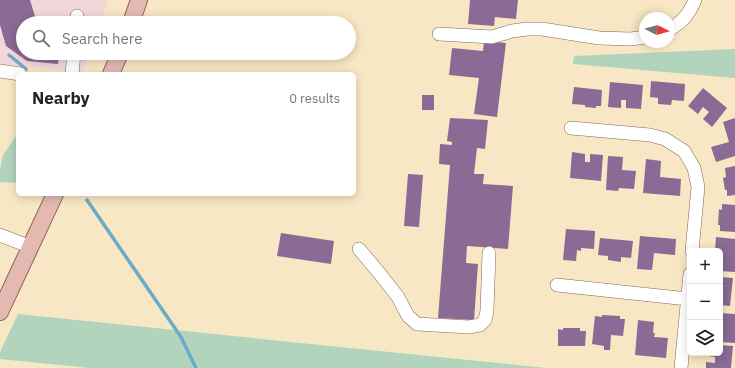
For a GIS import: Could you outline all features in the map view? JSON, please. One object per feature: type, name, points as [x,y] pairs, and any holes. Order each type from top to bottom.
[{"type":"main road","points":[[134,16],[139,0]]},
{"type":"main road","points":[[112,72],[117,60]]},
{"type":"main road","points":[[0,312],[54,196]]},
{"type":"street","points":[[675,26],[681,23],[691,11],[695,0]]},
{"type":"street","points":[[439,34],[492,37],[512,31],[542,29],[600,38],[639,38]]},
{"type":"street","points":[[72,72],[73,60]]},
{"type":"street","points":[[0,71],[16,73]]},
{"type":"street","points":[[571,128],[650,135],[665,139],[684,151],[694,168],[698,187],[692,248]]},
{"type":"street","points":[[0,235],[31,247]]},
{"type":"street","points":[[358,249],[380,274],[398,298],[408,316],[417,324],[469,327],[480,325],[485,320],[487,311],[489,253]]},
{"type":"street","points":[[557,285],[687,299]]},
{"type":"street","points":[[681,368],[687,309]]},
{"type":"shaded area","points":[[0,0],[108,0],[103,16],[16,16],[16,60],[87,60],[81,72],[0,64]]},
{"type":"green space","points":[[735,49],[735,78],[573,64],[574,56]]},
{"type":"green space","points":[[16,136],[16,183],[0,182],[0,170],[3,155]]},
{"type":"green space","points":[[18,314],[546,368],[89,368],[0,359],[0,352]]},
{"type":"building","points":[[0,0],[30,0],[35,16],[16,16],[16,53],[6,46],[0,25]]},
{"type":"building","points":[[470,0],[518,0],[516,19],[495,17],[494,26],[468,24]]},
{"type":"building","points":[[484,41],[506,43],[497,117],[474,114],[479,78],[449,75],[452,48],[483,51]]},
{"type":"building","points":[[26,60],[58,60],[58,64]]},
{"type":"building","points":[[651,81],[685,84],[684,101],[672,100],[671,105],[658,104],[658,98],[650,97]]},
{"type":"building","points":[[610,82],[643,85],[641,109],[626,108],[626,100],[621,100],[621,108],[608,107]]},
{"type":"building","points":[[574,87],[602,90],[601,106],[596,106],[596,108],[572,104]]},
{"type":"building","points":[[703,88],[727,108],[712,127],[703,119],[709,112],[703,107],[698,114],[688,106]]},
{"type":"building","points":[[422,95],[434,95],[434,110],[422,110]]},
{"type":"building","points":[[450,118],[488,120],[485,149],[477,148],[474,174],[484,174],[483,184],[513,186],[508,249],[467,246],[466,263],[478,264],[474,320],[438,318],[450,165],[439,164],[440,144],[452,145],[452,142],[447,141]]},
{"type":"building","points":[[735,118],[735,156],[716,162],[711,147],[729,142],[723,122]]},
{"type":"building","points":[[572,152],[585,154],[585,162],[590,162],[590,154],[603,155],[601,181],[570,178]]},
{"type":"building","points":[[608,156],[623,157],[622,170],[636,171],[634,189],[619,188],[618,191],[606,190]]},
{"type":"building","points":[[646,159],[661,161],[660,177],[681,179],[680,196],[643,193]]},
{"type":"building","points":[[735,166],[735,195],[727,196],[727,190],[725,190],[723,178],[726,177],[725,168]]},
{"type":"building","points":[[408,174],[423,175],[419,227],[404,226]]},
{"type":"building","points":[[722,204],[735,205],[735,232],[720,231],[720,225],[718,225],[719,209],[722,210]]},
{"type":"building","points":[[566,229],[595,231],[594,249],[581,248],[581,251],[577,250],[576,261],[563,260]]},
{"type":"building","points":[[281,233],[334,241],[331,264],[277,256]]},
{"type":"building","points":[[640,236],[676,239],[675,255],[654,253],[652,270],[637,269]]},
{"type":"building","points":[[716,237],[735,239],[735,272],[723,271],[723,248],[715,248]]},
{"type":"building","points":[[600,238],[633,241],[631,258],[621,257],[621,262],[608,260],[608,256],[598,255]]},
{"type":"building","points":[[723,277],[733,278],[730,306],[723,305]]},
{"type":"building","points":[[723,313],[735,314],[735,343],[723,342]]},
{"type":"building","points":[[602,315],[620,316],[620,319],[625,319],[623,336],[611,335],[610,350],[604,350],[604,346],[592,344],[595,316],[602,317]]},
{"type":"building","points":[[638,320],[654,322],[654,337],[668,338],[666,358],[635,355]]},
{"type":"building","points":[[563,328],[580,328],[580,331],[586,331],[585,346],[558,346],[558,329],[563,330]]},
{"type":"building","points":[[723,345],[733,346],[731,368],[706,368],[706,362],[715,363],[715,357],[708,356],[723,356]]},
{"type":"waterway","points":[[9,55],[26,69]]},
{"type":"waterway","points":[[87,200],[181,337],[196,368]]}]
